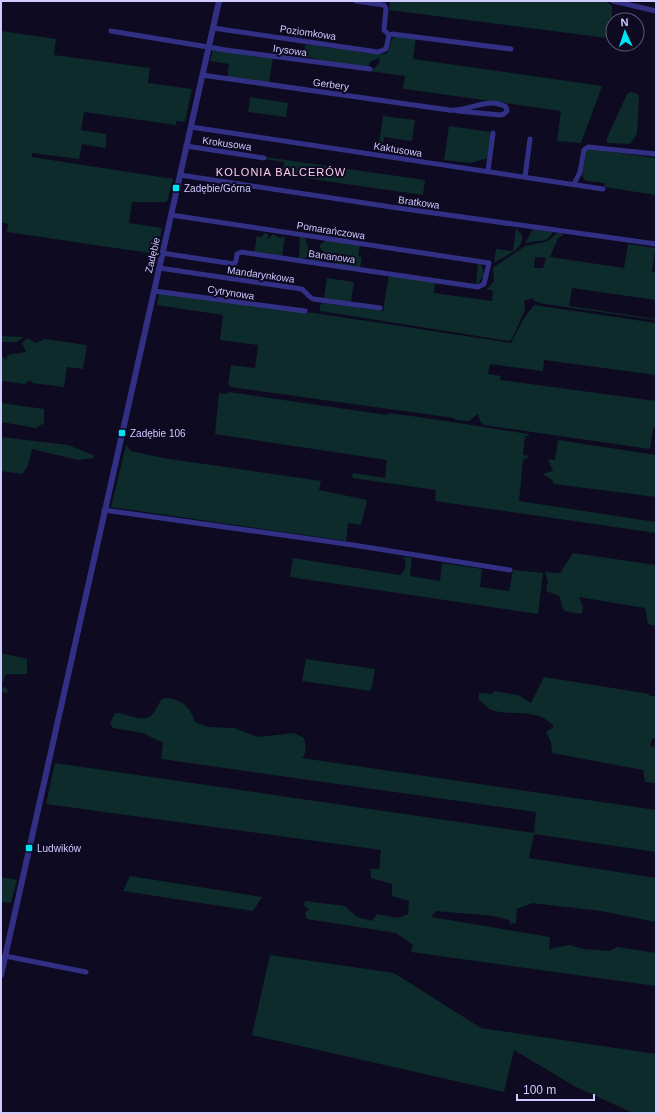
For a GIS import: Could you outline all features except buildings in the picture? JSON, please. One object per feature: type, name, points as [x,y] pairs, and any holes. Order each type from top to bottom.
[{"type":"street","name":"Zadębie","points":[[1,975],[219,1]]},
{"type":"street","points":[[356,1],[384,5],[386,9],[384,30],[389,35],[401,34],[511,49]]},
{"type":"street","points":[[613,1],[656,11]]},
{"type":"street","name":"Poziomkowa","points":[[213,28],[378,52],[386,49],[389,35]]},
{"type":"street","points":[[111,31],[208,47]]},
{"type":"street","name":"Irysowa","points":[[208,47],[370,69]]},
{"type":"street","name":"Gerbery","points":[[202,75],[460,111],[471,109],[481,103],[492,103],[503,106],[507,111],[500,115],[471,109]]},
{"type":"street","name":"Kaktusowa","points":[[190,127],[603,189]]},
{"type":"street","points":[[488,172],[493,133]]},
{"type":"street","points":[[525,177],[530,139]]},
{"type":"street","name":"Krokusowa","points":[[186,146],[264,158]]},
{"type":"street","points":[[574,184],[580,172],[584,150],[588,147],[656,154]]},
{"type":"street","name":"Bratkowa","points":[[180,175],[390,207],[656,244]]},
{"type":"street","name":"Pomarańczowa","points":[[171,215],[489,263]]},
{"type":"street","name":"Bananowa","points":[[162,253],[234,264],[237,254],[241,252],[478,287],[484,284],[489,263]]},
{"type":"street","name":"Mandarynkowa","points":[[159,268],[302,288],[308,296],[313,298],[380,308]]},
{"type":"street","name":"Cytrynowa","points":[[154,291],[305,311]]},
{"type":"street","points":[[104,510],[353,545],[510,570]]},
{"type":"street","points":[[5,956],[86,972]]},
{"type":"green space","points":[[390,1],[606,1],[612,6],[612,12],[605,12],[605,38],[389,10]]},
{"type":"green space","points":[[1,31],[56,39],[54,55],[150,68],[148,83],[192,89],[185,122],[176,121],[176,125],[84,112],[81,130],[106,134],[106,148],[82,144],[79,159],[32,153],[32,157],[173,179],[167,202],[132,202],[129,223],[162,228],[156,254],[7,232],[8,224],[1,222]]},
{"type":"green space","points":[[395,36],[416,37],[413,59],[602,86],[581,143],[557,141],[561,111],[403,89],[405,76],[368,71],[376,67],[380,62],[379,58],[370,62],[368,67],[324,61],[310,57],[303,59],[305,45],[319,45],[329,48],[333,47],[365,53],[386,54],[389,50],[391,40]]},
{"type":"green space","points":[[213,50],[273,58],[269,83],[227,78],[229,64],[210,61]]},
{"type":"green space","points":[[631,92],[638,94],[639,98],[637,134],[630,144],[609,143],[607,142],[607,138],[627,94]]},
{"type":"green space","points":[[250,97],[288,103],[286,117],[248,112]]},
{"type":"green space","points":[[383,116],[415,120],[412,141],[384,137],[382,151],[378,150]]},
{"type":"green space","points":[[449,126],[491,132],[488,158],[470,163],[444,160]]},
{"type":"green space","points":[[590,149],[656,158],[656,195],[604,187],[605,183],[586,181],[582,176],[586,152]]},
{"type":"green space","points":[[265,157],[425,180],[423,195],[283,175],[284,162],[264,159]]},
{"type":"green space","points":[[516,228],[522,235],[520,245],[513,252],[494,263],[496,249],[513,251]]},
{"type":"green space","points":[[533,229],[553,233],[546,240],[525,243]]},
{"type":"green space","points":[[265,233],[269,235],[267,240],[273,234],[280,238],[285,236],[282,257],[254,253],[257,235],[260,238]]},
{"type":"green space","points":[[557,233],[561,233],[563,235],[558,238],[550,257],[624,268],[628,244],[655,248],[652,272],[656,273],[656,300],[572,288],[569,306],[656,320],[544,304],[534,301],[533,298],[524,301],[525,310],[512,339],[509,341],[320,311],[320,305],[323,303],[383,311],[389,275],[435,282],[434,293],[492,301],[493,291],[487,289],[494,281],[493,268],[525,246],[548,241]],"holes":[[[535,257],[546,258],[543,268],[534,268]]]},
{"type":"green space","points":[[300,236],[304,237],[308,250],[306,258],[299,259]]},
{"type":"green space","points":[[326,240],[360,244],[358,256],[362,257],[360,268],[334,263],[320,248],[320,245]]},
{"type":"green space","points":[[314,249],[321,257],[320,261],[310,260]]},
{"type":"green space","points":[[478,262],[481,264],[484,275],[476,285]]},
{"type":"green space","points":[[327,278],[354,282],[351,302],[324,298]]},
{"type":"green space","points":[[159,293],[321,314],[511,343],[524,318],[534,305],[656,323],[656,375],[544,360],[543,371],[490,364],[488,374],[501,376],[500,380],[656,401],[656,425],[653,429],[650,449],[484,425],[480,421],[478,414],[469,421],[455,420],[454,418],[230,387],[228,384],[231,365],[255,368],[258,345],[220,340],[223,315],[157,305]]},
{"type":"green space","points":[[1,336],[24,337],[17,342],[1,342]]},
{"type":"green space","points":[[28,338],[36,343],[45,339],[87,345],[83,369],[67,367],[64,387],[32,383],[30,380],[25,384],[3,381],[1,396],[1,355],[6,360],[8,355],[26,352],[22,343]]},
{"type":"green space","points":[[229,392],[387,415],[388,413],[475,425],[527,434],[530,436],[525,436],[523,455],[530,456],[523,460],[519,501],[656,522],[656,533],[435,501],[436,490],[352,478],[353,473],[385,478],[387,460],[215,434],[219,393],[226,394]]},
{"type":"green space","points":[[1,403],[44,409],[44,423],[36,428],[1,422]]},
{"type":"green space","points":[[1,437],[68,445],[93,455],[94,458],[78,460],[32,449],[28,466],[22,474],[1,471]]},
{"type":"green space","points":[[558,440],[656,455],[656,497],[554,484],[551,479],[542,474],[553,471],[548,459],[555,460]]},
{"type":"green space","points":[[126,445],[131,451],[163,458],[321,481],[319,490],[367,500],[361,525],[348,523],[346,541],[111,507]]},
{"type":"green space","points":[[573,553],[656,565],[656,626],[648,624],[645,608],[579,597],[583,607],[582,614],[564,611],[559,596],[546,591],[548,582],[545,572],[560,573]]},
{"type":"green space","points":[[403,557],[412,558],[410,576],[440,581],[442,563],[482,569],[480,587],[509,591],[513,570],[543,573],[538,614],[290,577],[293,558],[400,575],[404,571],[406,562]]},
{"type":"green space","points":[[1,653],[27,659],[27,674],[6,674],[1,687]]},
{"type":"green space","points":[[306,659],[375,669],[371,691],[302,681]]},
{"type":"green space","points":[[544,677],[656,696],[656,738],[652,739],[650,746],[656,747],[656,783],[645,782],[643,770],[552,753],[551,742],[546,732],[554,727],[548,721],[533,715],[491,710],[479,700],[479,693],[493,694],[493,691],[518,695],[531,703]]},
{"type":"green space","points":[[1,687],[7,688],[8,693],[1,692]]},
{"type":"green space","points":[[168,698],[182,703],[191,713],[195,722],[208,727],[234,728],[258,737],[294,733],[304,738],[306,749],[302,758],[656,810],[656,852],[534,834],[529,858],[656,878],[656,922],[601,911],[532,903],[517,909],[516,923],[510,924],[509,920],[494,916],[436,911],[431,917],[550,937],[549,949],[570,945],[583,949],[610,951],[617,947],[656,953],[656,986],[411,952],[413,945],[396,933],[307,919],[305,913],[309,909],[304,906],[305,901],[345,906],[357,917],[372,921],[377,914],[398,918],[408,914],[409,901],[392,896],[392,884],[371,878],[370,869],[379,869],[381,850],[46,804],[55,763],[534,833],[536,812],[161,759],[163,743],[143,733],[113,728],[110,723],[115,713],[139,718],[148,717],[152,715],[162,699]]},
{"type":"green space","points":[[130,876],[262,897],[253,911],[123,891]]},
{"type":"green space","points":[[1,877],[17,880],[11,903],[1,902]]},
{"type":"green space","points":[[270,955],[394,973],[481,1028],[656,1054],[656,1113],[633,1113],[574,1086],[514,1050],[504,1092],[252,1035]]},
{"type":"place","name":"Zadębie/Górna","points":[[176,188]]},
{"type":"place","name":"Zadębie 106","points":[[122,433]]},
{"type":"place","name":"Ludwików","points":[[29,848]]},
{"type":"district","name":"KOLONIA BALCERÓW","points":[[281,172]]}]
